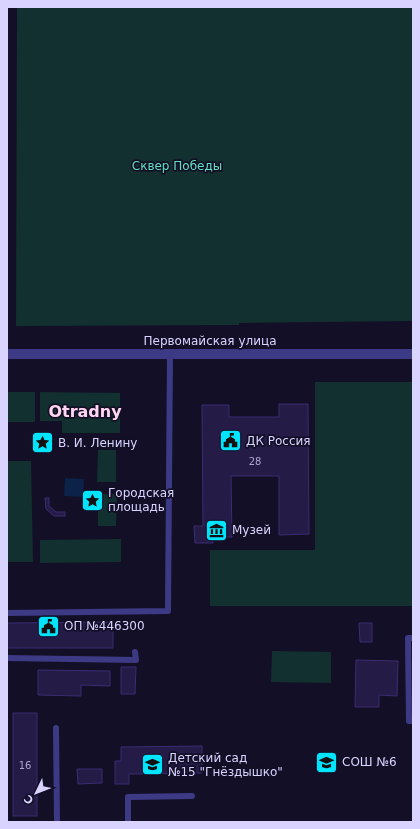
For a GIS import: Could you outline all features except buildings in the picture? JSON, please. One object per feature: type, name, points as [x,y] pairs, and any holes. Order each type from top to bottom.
[{"type":"street","name":"Первомайская улица","points":[[7,354],[413,354]]},
{"type":"lane","points":[[7,613],[168,611],[170,354]]},
{"type":"lane","points":[[413,638],[408,638],[409,720],[413,721]]},
{"type":"lane","points":[[7,658],[136,660],[135,652]]},
{"type":"lane","points":[[56,728],[57,822]]},
{"type":"lane","points":[[128,822],[128,796],[192,796]]},
{"type":"green space","name":"Сквер Победы","points":[[17,7],[413,7],[413,321],[239,323],[239,325],[16,326]]},
{"type":"green space","points":[[315,382],[413,382],[413,606],[210,606],[210,550],[315,550]]},
{"type":"green space","points":[[7,392],[35,392],[35,422],[7,422]]},
{"type":"green space","points":[[40,392],[120,393],[120,433],[62,433],[62,421],[40,421]]},
{"type":"green space","points":[[98,450],[116,450],[116,482],[97,482]]},
{"type":"green space","points":[[7,461],[31,461],[33,562],[8,562]]},
{"type":"green space","points":[[98,494],[117,494],[116,526],[98,526]]},
{"type":"green space","points":[[121,539],[121,562],[40,563],[40,540]]},
{"type":"green space","points":[[272,651],[331,652],[331,683],[271,682]]},
{"type":"water","points":[[65,478],[84,479],[83,497],[64,496]]},
{"type":"place","name":"ДК Россия","points":[[230,441]]},
{"type":"place","name":"В. И. Ленину","points":[[42,443]]},
{"type":"place","name":"Городская площадь","points":[[92,500]]},
{"type":"place","name":"Музей","points":[[217,530]]},
{"type":"place","name":"ОП №446300","points":[[48,626]]},
{"type":"place","name":"СОШ №6","points":[[326,762]]},
{"type":"place","name":"Детский сад №15 \"Гнёздышко\"","points":[[153,765]]},
{"type":"district","name":"Otradny","points":[[85,411]]}]
